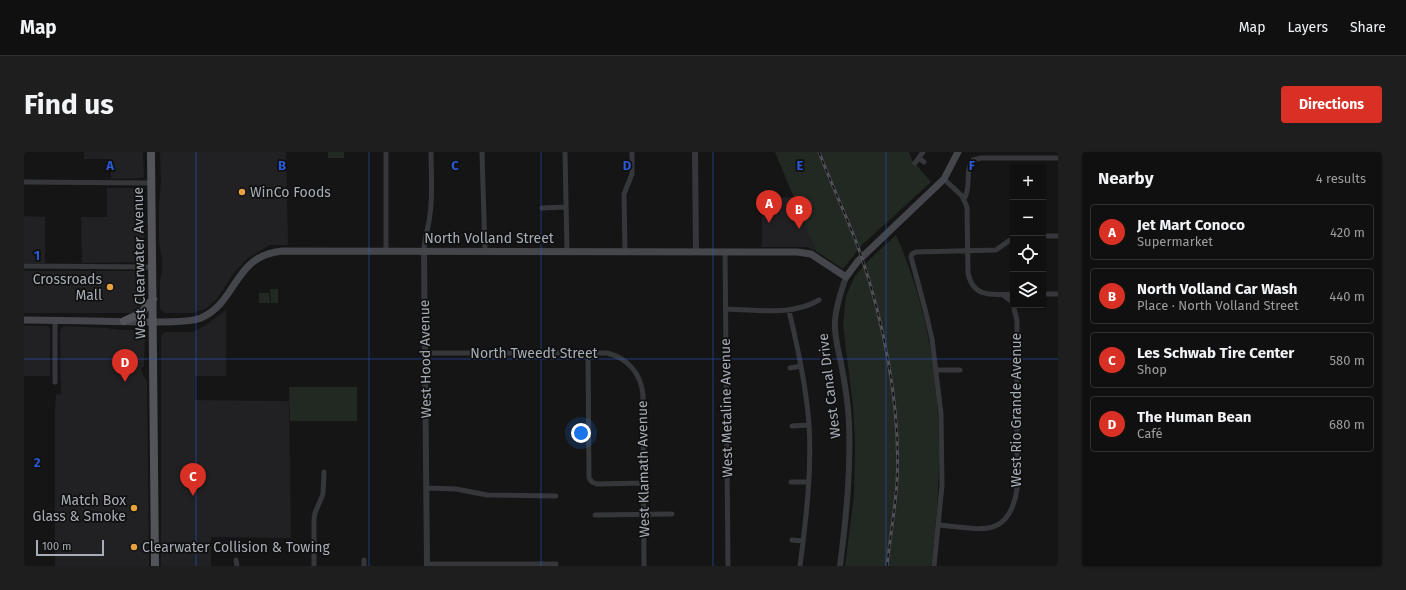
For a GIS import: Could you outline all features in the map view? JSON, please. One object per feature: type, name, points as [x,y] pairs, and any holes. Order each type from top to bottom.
[{"type":"main road","name":"West Clearwater Avenue","points":[[151,152],[156,566]]},
{"type":"main road","name":"West Canal Drive","points":[[846,277],[858,260],[944,179],[958,152]]},
{"type":"main road","name":"North Volland Street","points":[[24,320],[153,322],[186,321],[202,317],[215,309],[224,300],[236,279],[249,265],[260,257],[274,252],[283,251],[696,250],[807,252],[846,277]]},
{"type":"main road","points":[[124,322],[141,313],[153,299]]},
{"type":"street","points":[[386,152],[386,250]]},
{"type":"street","name":"West Hood Avenue","points":[[427,565],[424,251],[425,236],[431,209],[431,152]]},
{"type":"street","points":[[482,152],[485,251]]},
{"type":"street","points":[[565,152],[567,251]]},
{"type":"street","points":[[625,251],[624,194],[632,174],[632,152]]},
{"type":"street","points":[[695,152],[696,250]]},
{"type":"street","points":[[914,163],[924,152]]},
{"type":"street","points":[[919,158],[924,162]]},
{"type":"street","points":[[964,199],[968,191],[969,167],[973,160],[981,158],[1058,158]]},
{"type":"street","points":[[944,179],[964,199],[967,213],[969,279],[974,287],[982,292],[1010,294]]},
{"type":"street","points":[[24,182],[151,183]]},
{"type":"street","points":[[542,208],[566,207]]},
{"type":"street","points":[[1046,236],[1058,236]]},
{"type":"street","points":[[934,566],[942,485],[943,449],[941,414],[937,370],[926,309],[911,261],[912,254],[919,252],[996,250],[1010,240]]},
{"type":"street","name":"West Metaline Avenue","points":[[725,251],[728,566]]},
{"type":"street","points":[[24,266],[152,267]]},
{"type":"street","name":"West Canal Drive","points":[[840,566],[848,496],[850,448],[847,404],[842,367],[836,341],[835,321],[838,300],[846,277]]},
{"type":"street","name":"West Rio Grande Avenue","points":[[1002,294],[1010,300]]},
{"type":"street","points":[[1046,294],[1058,294]]},
{"type":"street","points":[[726,309],[789,310],[812,304],[819,300]]},
{"type":"street","name":"West Rio Grande Avenue","points":[[939,525],[990,528],[1001,524],[1006,518],[1015,500],[1017,490],[1016,320],[1014,308]]},
{"type":"street","points":[[789,310],[802,366],[809,425],[809,482],[800,566]]},
{"type":"street","points":[[55,320],[55,382]]},
{"type":"street","name":"North Tweedt Street","points":[[425,353],[612,354],[627,363],[636,372]]},
{"type":"street","points":[[588,353],[589,476],[592,482],[597,484],[644,483]]},
{"type":"street","points":[[790,368],[802,366]]},
{"type":"street","points":[[937,370],[960,370]]},
{"type":"street","name":"West Klamath Avenue","points":[[636,372],[641,384],[643,395],[644,566]]},
{"type":"street","points":[[792,426],[809,425]]},
{"type":"street","points":[[314,566],[314,520],[316,509],[323,494],[324,472]]},
{"type":"street","points":[[791,482],[809,482]]},
{"type":"street","points":[[426,488],[456,489],[487,495],[556,496]]},
{"type":"street","points":[[595,515],[672,514]]},
{"type":"street","points":[[792,540],[803,541]]},
{"type":"street","points":[[364,560],[364,566]]},
{"type":"street","points":[[427,565],[556,564]]},
{"type":"shaded area","points":[[84,152],[143,152],[144,177],[111,179],[111,159],[84,159]]},
{"type":"shaded area","points":[[160,152],[286,152],[288,245],[270,245],[248,258],[234,273],[217,299],[205,309],[193,313],[165,313],[160,309],[162,259],[159,243],[159,205],[161,181]]},
{"type":"shaded area","points":[[328,152],[344,152],[344,158],[328,158]]},
{"type":"shaded area","points":[[775,152],[909,152],[912,160],[931,182],[861,246],[843,269],[816,251]]},
{"type":"shaded area","points":[[107,188],[141,188],[144,191],[145,259],[143,262],[82,263],[81,217],[107,217]]},
{"type":"shaded area","points":[[794,197],[816,251],[807,247],[762,247],[762,198]]},
{"type":"shaded area","points":[[24,216],[45,217],[45,263],[24,263]]},
{"type":"shaded area","points":[[896,235],[912,275],[923,316],[932,357],[937,398],[939,440],[938,482],[936,524],[931,566],[845,566],[854,495],[855,445],[853,406],[843,325],[846,296],[855,276],[867,262]]},
{"type":"shaded area","points":[[24,271],[141,271],[145,274],[145,300],[139,310],[132,313],[24,313]]},
{"type":"shaded area","points":[[270,289],[278,289],[278,303],[271,303]]},
{"type":"shaded area","points":[[259,293],[269,293],[270,303],[259,303]]},
{"type":"shaded area","points":[[226,310],[226,376],[195,376],[195,400],[289,401],[291,538],[211,537],[211,566],[161,566],[161,336],[165,332],[193,332],[206,325]]},
{"type":"shaded area","points":[[24,326],[47,326],[50,328],[50,376],[24,376]]},
{"type":"shaded area","points":[[64,326],[141,330],[145,337],[144,366],[141,369],[143,376],[147,381],[149,566],[55,566],[55,411],[56,394],[61,395],[60,330]]},
{"type":"shaded area","points":[[289,387],[357,387],[357,421],[290,421]]},
{"type":"railway","points":[[819,152],[857,244],[875,301],[888,361],[896,422],[897,482],[887,566]]},
{"type":"place","name":"WinCo Foods","points":[[242,192]]},
{"type":"place","name":"Jet Mart Conoco","points":[[769,223]]},
{"type":"place","name":"North Volland Car Wash","points":[[799,229]]},
{"type":"place","name":"Crossroads Mall","points":[[110,287]]},
{"type":"place","name":"The Human Bean","points":[[125,382]]},
{"type":"place","name":"Les Schwab Tire Center","points":[[193,496]]},
{"type":"place","name":"Match Box Glass & Smoke","points":[[134,508]]},
{"type":"place","name":"Clearwater Collision & Towing","points":[[134,547]]}]
